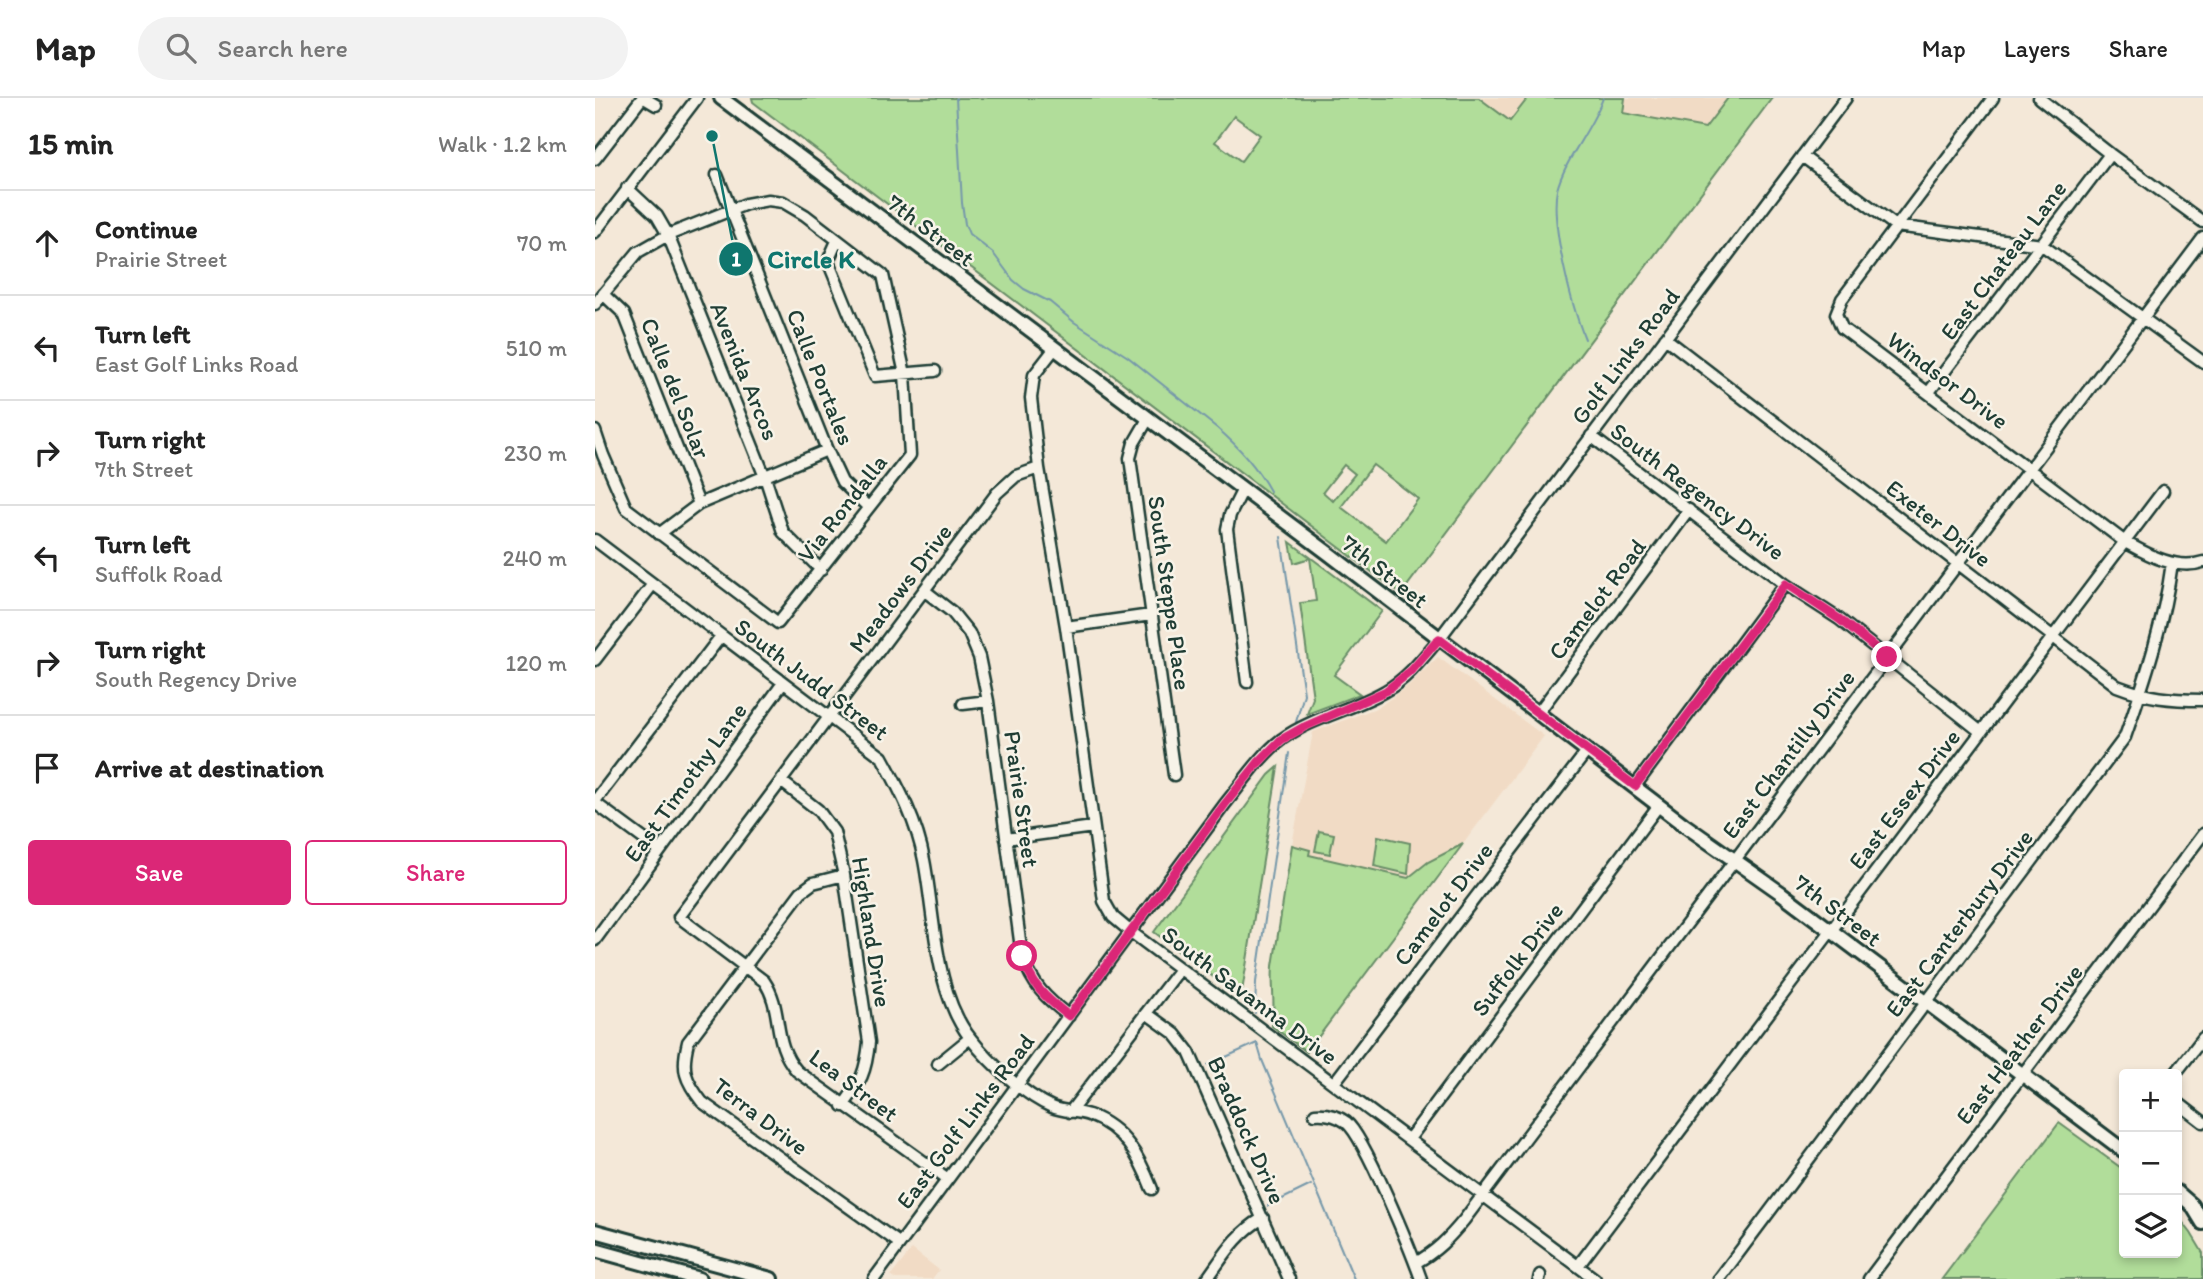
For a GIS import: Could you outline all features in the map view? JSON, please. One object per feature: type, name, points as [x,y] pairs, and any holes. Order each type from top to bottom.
[{"type":"main road","name":"7th Street","points":[[720,98],[1243,489],[1733,861],[2119,1144]]},
{"type":"main road","points":[[2180,1195],[2192,1205],[2203,1223]]},
{"type":"main road","points":[[595,1231],[771,1279]]},
{"type":"main road","points":[[595,1250],[699,1279]]},
{"type":"street","points":[[595,159],[643,98],[656,105]]},
{"type":"street","points":[[595,232],[697,98]]},
{"type":"street","name":"Golf Links Road","points":[[1439,639],[1846,98]]},
{"type":"street","points":[[1896,226],[1993,98]]},
{"type":"street","points":[[2039,98],[2203,222]]},
{"type":"street","name":"East Chateau Lane","points":[[1929,392],[2110,154]]},
{"type":"street","points":[[1802,156],[1896,226],[2042,245],[2203,362]]},
{"type":"street","name":"Calle Portales","points":[[717,175],[827,450],[842,482],[868,507]]},
{"type":"street","name":"Avenida Arcos","points":[[627,188],[657,216],[668,235],[765,477],[783,532],[821,570]]},
{"type":"street","name":"Via Rondalla","points":[[595,304],[638,252],[668,235],[746,204],[768,200],[783,202],[805,215],[883,275],[905,374],[910,454],[778,623],[626,508],[599,455],[595,432]]},
{"type":"street","name":"Windsor Drive","points":[[1896,226],[1842,299],[1836,314],[1842,328],[2125,542],[2172,563]]},
{"type":"street","name":"East Chantilly Drive","points":[[1415,1263],[1445,1242],[1482,1194],[2203,238]]},
{"type":"street","points":[[837,241],[828,261],[875,376],[935,371]]},
{"type":"street","name":"Calle del Solar","points":[[603,294],[624,314],[699,504]]},
{"type":"street","name":"Exeter Drive","points":[[1665,338],[2117,686],[2140,695],[2165,700],[2203,700]]},
{"type":"street","name":"South Savanna Drive","points":[[1055,348],[1034,375],[1031,398],[1039,468],[1066,626],[1104,901],[1113,917],[1595,1279]]},
{"type":"street","name":"South Steppe Place","points":[[1148,419],[1134,443],[1131,458],[1174,775]]},
{"type":"street","name":"South Regency Drive","points":[[1591,436],[1786,584],[1839,619],[1981,732]]},
{"type":"street","points":[[659,534],[699,504],[827,450]]},
{"type":"street","name":"Meadows Drive","points":[[679,917],[997,494],[1016,477],[1039,468]]},
{"type":"street","points":[[1243,489],[1230,515],[1227,529],[1247,681]]},
{"type":"street","name":"East Essex Drive","points":[[1578,1266],[2163,491]]},
{"type":"street","name":"Camelot Road","points":[[1538,713],[1689,510]]},
{"type":"street","name":"South Judd Street","points":[[595,540],[882,757],[908,804],[924,857],[949,1000],[970,1038],[1017,1085],[1052,1107],[1086,1114],[1106,1123],[1126,1139],[1142,1161],[1152,1189]]},
{"type":"street","points":[[2172,563],[2203,562]]},
{"type":"street","name":"East Canterbury Drive","points":[[1719,1279],[2125,737],[2168,598],[2172,563]]},
{"type":"street","points":[[595,660],[653,584]]},
{"type":"street","points":[[1635,786],[1786,584]]},
{"type":"street","name":"Prairie Street","points":[[925,591],[952,612],[969,633],[979,657],[988,701],[1022,956],[1030,977],[1049,1001],[1069,1016]]},
{"type":"street","points":[[1066,626],[1151,615]]},
{"type":"street","points":[[660,851],[595,802],[722,636]]},
{"type":"street","name":"East Golf Links Road","points":[[874,1279],[1258,763],[1281,740],[1304,727],[1386,691],[1412,670],[1439,639]]},
{"type":"street","name":"East Timothy Lane","points":[[595,940],[783,683]]},
{"type":"street","points":[[963,704],[988,701]]},
{"type":"street","name":"Camelot Drive","points":[[1333,1083],[1587,751]]},
{"type":"street","name":"Highland Drive","points":[[781,780],[818,810],[834,832],[844,875],[869,1042],[867,1064],[860,1082],[843,1106]]},
{"type":"street","name":"Suffolk Drive","points":[[1409,1139],[1659,805]]},
{"type":"street","points":[[1006,839],[1093,827]]},
{"type":"street","name":"East Heather Drive","points":[[1869,1279],[2203,834]]},
{"type":"street","name":"Terra Drive","points":[[844,875],[813,883],[801,892],[688,1042],[683,1062],[690,1086],[702,1102],[899,1243]]},
{"type":"street","name":"Lea Street","points":[[679,917],[764,981],[772,993],[781,1044],[787,1059],[797,1071],[948,1179]]},
{"type":"street","points":[[1070,1112],[1180,969]]},
{"type":"street","name":"Braddock Drive","points":[[1146,1013],[1175,1034],[1189,1052],[1290,1279]]},
{"type":"street","points":[[938,1064],[970,1038]]},
{"type":"street","points":[[2179,1069],[2203,1038]]},
{"type":"street","points":[[2182,1106],[2203,1122]]},
{"type":"street","points":[[1315,1115],[1327,1112],[1345,1121],[1353,1130],[1370,1162],[1421,1279]]},
{"type":"street","points":[[1207,1279],[1245,1229],[1263,1218]]},
{"type":"shaded area","points":[[1479,98],[1528,98],[1510,122]]},
{"type":"shaded area","points":[[1625,98],[1728,98],[1705,128],[1623,113]]},
{"type":"shaded area","points":[[1438,657],[1544,736],[1463,844],[1428,862],[1408,879],[1309,855],[1292,845],[1313,732],[1379,707],[1409,685]]},
{"type":"shaded area","points":[[912,1249],[939,1270],[932,1279],[895,1279],[891,1276]]},
{"type":"green space","points":[[752,98],[1479,98],[1510,121],[1528,98],[1625,98],[1623,113],[1705,128],[1728,98],[1772,98],[1401,594],[753,102]],"holes":[[[1234,116],[1260,135],[1241,161],[1215,142]],[[1344,465],[1355,474],[1333,501],[1323,492]],[[1373,465],[1418,499],[1386,541],[1341,507]]]},
{"type":"green space","points":[[1290,542],[1382,611],[1334,675],[1360,694],[1307,714],[1313,698],[1300,603],[1316,601],[1310,558],[1294,563]]},
{"type":"green space","points":[[1278,767],[1241,998],[1154,932],[1269,775]]},
{"type":"green space","points":[[1319,831],[1334,834],[1330,854],[1315,851]]},
{"type":"green space","points":[[1378,836],[1410,843],[1408,874],[1374,866]]},
{"type":"green space","points":[[1463,844],[1307,1052],[1272,1026],[1273,966],[1292,845],[1310,850],[1309,855],[1408,878],[1428,862]]},
{"type":"green space","points":[[2059,1123],[2119,1166],[2119,1258],[2182,1258],[2182,1221],[2203,1253],[2203,1279],[1942,1279]]},
{"type":"waterway","points":[[956,98],[962,203],[969,234],[993,253],[1013,280],[1024,289],[1050,302],[1074,322],[1128,357],[1217,428],[1247,457],[1270,491]]},
{"type":"waterway","points":[[1585,339],[1563,265],[1557,223],[1557,190],[1572,155],[1603,98]]},
{"type":"waterway","points":[[1281,537],[1304,694],[1296,722]]},
{"type":"waterway","points":[[1255,1013],[1256,982],[1289,753]]},
{"type":"waterway","points":[[1208,1065],[1257,1043],[1354,1279]]},
{"type":"waterway","points":[[1268,1206],[1311,1185]]},
{"type":"place","name":"Circle K","points":[[712,136]]},
{"type":"route","points":[[1022,956],[1030,977],[1049,1001],[1069,1016],[1258,763],[1281,740],[1304,727],[1386,691],[1412,670],[1439,639],[1635,786],[1786,584],[1839,619],[1887,657]]}]
